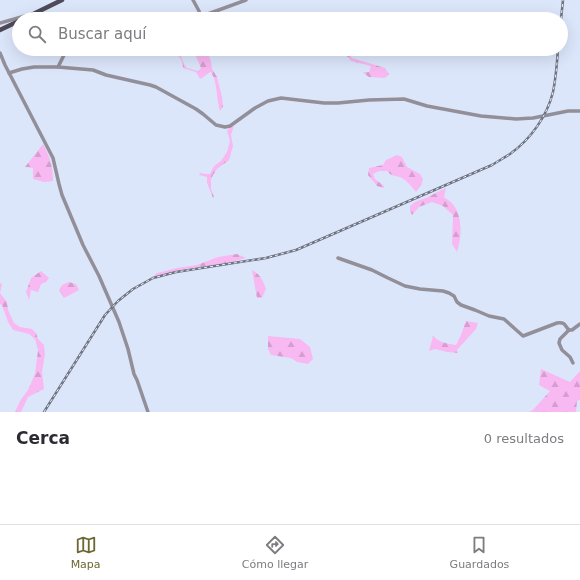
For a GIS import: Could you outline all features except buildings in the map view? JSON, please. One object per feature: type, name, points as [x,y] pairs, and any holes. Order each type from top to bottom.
[{"type":"main road","points":[[38,12],[62,0]]},
{"type":"main road","points":[[0,30],[12,24]]},
{"type":"street","points":[[194,0],[199,12]]},
{"type":"street","points":[[212,12],[246,0]]},
{"type":"street","points":[[0,23],[12,20]]},
{"type":"street","points":[[58,67],[64,56]]},
{"type":"street","points":[[0,57],[53,158],[62,195],[83,245],[97,271],[119,322],[134,374],[148,412]]},
{"type":"street","points":[[9,73],[34,67],[58,67],[93,70],[106,75],[150,85],[196,109],[216,125],[225,127],[230,126],[255,108],[269,101],[281,98],[324,103],[404,98],[427,106],[477,116],[516,119],[533,118],[568,111],[580,111]]},
{"type":"street","points":[[338,258],[372,270],[405,286],[443,290],[454,296],[457,302],[461,305],[489,316],[504,319],[523,336],[562,322],[569,330]]},
{"type":"street","points":[[573,363],[570,357],[562,350],[559,342],[569,330],[572,330],[580,324]]},
{"type":"green space","points":[[178,56],[181,56],[187,68],[198,71],[201,68],[196,56],[209,56],[212,69],[217,77],[222,97],[223,107],[220,111],[215,81],[211,72],[200,79],[196,72],[183,68]]},
{"type":"green space","points":[[347,56],[385,68],[389,74],[385,78],[369,77],[363,73],[369,72],[371,66],[351,61]]},
{"type":"green space","points":[[234,126],[231,135],[233,146],[229,160],[217,169],[211,179],[213,198],[207,183],[207,177],[199,175],[200,173],[210,174],[214,166],[221,161],[227,152],[230,141],[227,131],[229,128]]},
{"type":"green space","points":[[43,144],[51,162],[53,181],[44,182],[33,179],[33,168],[25,167]]},
{"type":"green space","points":[[397,155],[402,157],[407,167],[420,174],[423,179],[416,192],[404,179],[392,175],[387,171],[379,171],[373,174],[375,179],[384,186],[384,188],[377,186],[368,175],[369,168],[383,165],[386,160]]},
{"type":"green space","points":[[446,188],[444,197],[456,208],[460,220],[461,233],[457,252],[452,244],[453,215],[443,206],[432,202],[419,207],[412,215],[410,211],[410,206],[415,202]]},
{"type":"green space","points":[[237,254],[246,258],[232,262],[185,269],[153,277],[157,273],[197,265],[218,257]]},
{"type":"green space","points":[[252,270],[259,276],[266,289],[262,298],[257,298]]},
{"type":"green space","points":[[41,271],[49,278],[46,282],[41,284],[38,292],[31,290],[29,300],[26,292],[31,278]]},
{"type":"green space","points":[[69,282],[76,284],[79,290],[64,298],[59,290],[62,285]]},
{"type":"green space","points":[[0,293],[7,302],[8,310],[14,323],[20,327],[32,329],[44,345],[45,354],[42,372],[44,389],[28,397],[21,412],[15,412],[20,401],[28,390],[35,374],[38,350],[35,339],[29,334],[13,330],[8,322],[2,305],[0,304]]},
{"type":"green space","points":[[466,321],[478,323],[476,329],[457,350],[458,353],[435,349],[429,351],[433,336],[440,341],[456,345]]},
{"type":"green space","points":[[268,336],[300,339],[310,347],[313,359],[308,364],[297,362],[291,358],[271,355],[268,349]]},
{"type":"green space","points":[[541,369],[570,382],[580,371],[580,400],[577,401],[576,412],[529,412],[533,410],[550,391],[539,385]]},
{"type":"railway","points":[[562,12],[563,0]]},
{"type":"railway","points":[[44,412],[105,315],[118,301],[133,289],[153,278],[176,272],[266,258],[296,250],[492,165],[510,154],[531,134],[547,110],[554,87],[557,56]]}]
